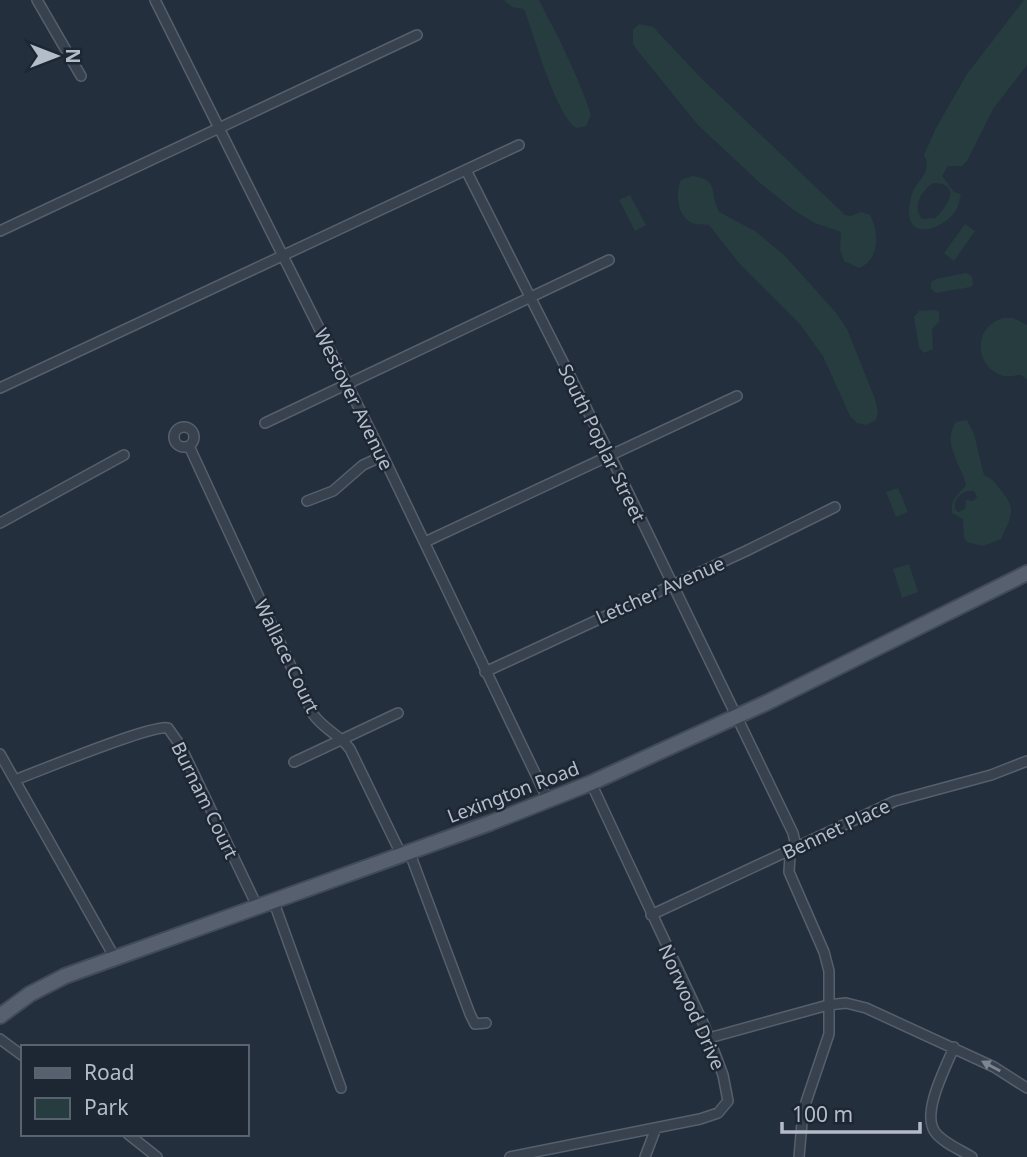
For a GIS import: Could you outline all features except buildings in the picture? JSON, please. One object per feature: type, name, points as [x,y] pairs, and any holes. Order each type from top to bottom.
[{"type":"main road","name":"Lexington Road","points":[[0,1016],[44,985],[591,783],[737,716],[1027,573]]},
{"type":"street","points":[[37,0],[80,76]]},
{"type":"street","name":"Westover Avenue","points":[[155,0],[383,456],[548,800]]},
{"type":"street","points":[[0,231],[417,35]]},
{"type":"street","points":[[0,388],[519,145]]},
{"type":"street","name":"South Poplar Street","points":[[466,170],[610,455],[793,833],[789,872],[827,961],[829,988],[827,1042],[803,1111],[799,1157]]},
{"type":"street","points":[[265,423],[610,260]]},
{"type":"street","points":[[425,542],[737,396]]},
{"type":"street","name":"Wallace Court","points":[[189,446],[313,714],[325,729],[342,740],[354,758],[405,853],[470,1014],[475,1024],[486,1023]]},
{"type":"street","points":[[0,523],[124,455]]},
{"type":"street","points":[[307,501],[333,491],[363,465],[383,456]]},
{"type":"street","name":"Letcher Avenue","points":[[485,672],[835,507]]},
{"type":"street","points":[[293,762],[398,713]]},
{"type":"street","name":"Burnam Court","points":[[15,780],[141,733],[163,727],[168,729],[180,746],[257,906]]},
{"type":"street","points":[[0,754],[115,958]]},
{"type":"street","name":"Bennet Place","points":[[652,915],[895,801],[991,775],[1027,761]]},
{"type":"street","name":"Norwood Drive","points":[[510,1157],[712,1115],[726,1105],[727,1092],[709,1038],[591,783]]},
{"type":"street","points":[[273,900],[341,1088]]},
{"type":"street","points":[[709,1038],[828,1005],[846,1003],[866,1008],[954,1047],[994,1067],[1027,1088]]},
{"type":"street","points":[[0,1039],[21,1055]]},
{"type":"street","points":[[954,1047],[932,1104],[930,1119],[940,1138],[972,1157]]},
{"type":"street","points":[[645,1157],[656,1128]]},
{"type":"street","points":[[131,1136],[158,1157]]},
{"type":"green space","points":[[504,0],[539,0],[586,100],[591,115],[586,126],[577,128],[562,109],[546,74],[524,9],[512,7]]},
{"type":"green space","points":[[1024,0],[1027,0],[1027,65],[993,109],[967,161],[962,166],[948,166],[942,176],[954,192],[961,194],[956,210],[944,222],[921,229],[910,221],[911,197],[926,169],[924,155],[936,128],[967,74]],"holes":[[[933,183],[942,184],[950,191],[948,202],[935,218],[922,219],[918,209],[922,195]]]},
{"type":"green space","points":[[639,24],[653,27],[702,79],[845,215],[861,212],[870,215],[875,229],[876,245],[866,264],[859,268],[844,261],[840,249],[841,232],[815,223],[795,211],[760,183],[698,125],[633,44],[633,30]]},
{"type":"green space","points":[[692,176],[707,180],[710,184],[719,212],[755,231],[785,256],[837,314],[847,329],[875,399],[878,412],[876,420],[866,425],[857,423],[850,416],[823,356],[799,323],[739,263],[709,225],[692,223],[683,215],[678,197],[679,185],[681,180]]},
{"type":"green space","points":[[630,195],[646,225],[635,231],[619,200]]},
{"type":"green space","points":[[965,224],[975,231],[954,261],[944,253]]},
{"type":"green space","points":[[966,273],[972,276],[971,287],[936,293],[931,289],[931,282],[936,279]]},
{"type":"green space","points":[[919,311],[939,312],[939,322],[932,329],[933,349],[924,353],[919,347],[914,317]]},
{"type":"green space","points":[[1013,318],[1027,325],[1027,380],[1021,375],[1004,376],[994,371],[982,356],[982,337],[994,322]]},
{"type":"green space","points":[[967,420],[974,434],[984,475],[995,483],[1010,505],[1011,516],[1001,539],[983,546],[967,542],[964,538],[963,519],[952,513],[954,500],[966,485],[951,445],[952,430],[956,422]],"holes":[[[967,491],[974,491],[977,497],[973,501],[966,500],[965,509],[958,512],[955,509],[957,498]]]},
{"type":"green space","points":[[898,488],[908,512],[896,517],[886,492]]},
{"type":"green space","points":[[909,564],[918,592],[902,598],[893,569]]}]
